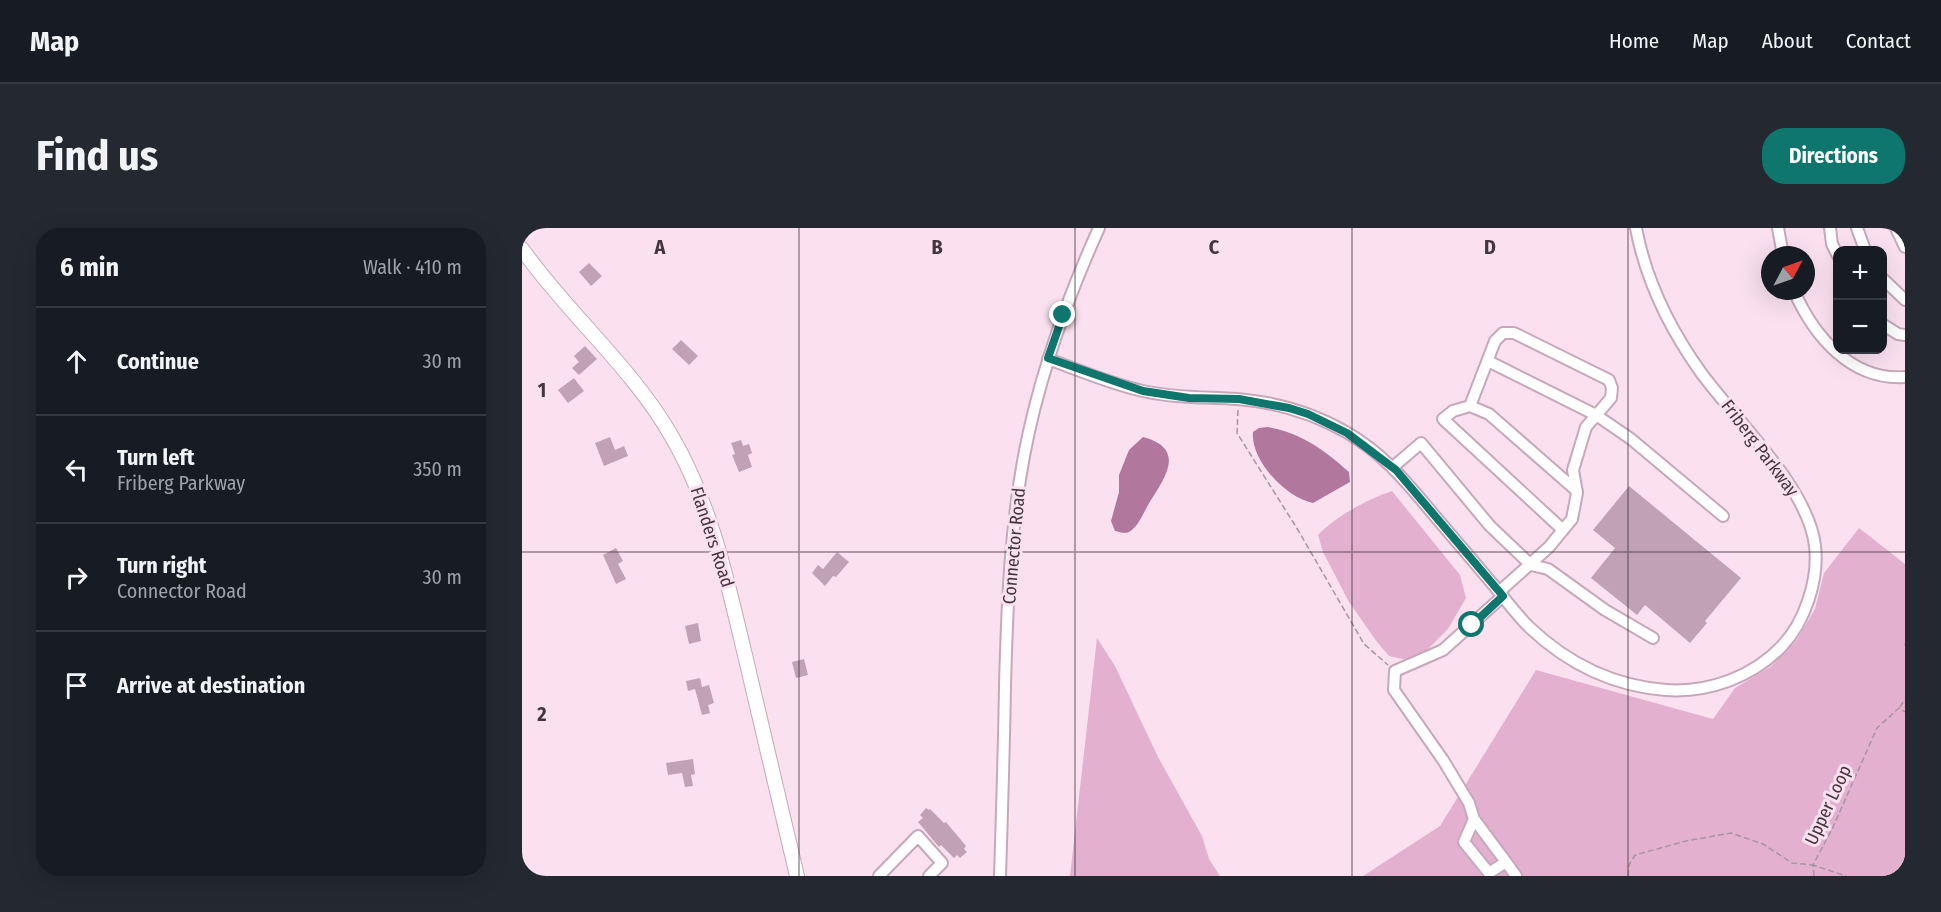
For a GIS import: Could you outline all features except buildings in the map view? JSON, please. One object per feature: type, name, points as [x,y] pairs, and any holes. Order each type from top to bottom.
[{"type":"main road","name":"Flanders Road","points":[[522,249],[659,415],[693,477],[725,571],[797,876]]},
{"type":"street","name":"Connector Road","points":[[1000,876],[1006,645],[1014,531],[1024,457],[1048,358],[1067,304],[1099,228]]},
{"type":"street","name":"Friberg Parkway","points":[[1048,358],[1143,391],[1189,398],[1239,399],[1289,408],[1318,418],[1347,433],[1393,467],[1527,625],[1574,663],[1627,685],[1682,691],[1725,683],[1766,660],[1783,646],[1805,610],[1814,569],[1815,546],[1802,505],[1781,473],[1702,373],[1666,316],[1644,261],[1636,228]]},
{"type":"street","points":[[1778,228],[1781,246]]},
{"type":"street","points":[[1830,228],[1833,246]]},
{"type":"street","points":[[1857,228],[1864,246]]},
{"type":"street","points":[[1896,228],[1905,247]]},
{"type":"street","points":[[1887,283],[1905,300]]},
{"type":"street","points":[[1798,300],[1805,315],[1826,343],[1843,358],[1866,371],[1889,378],[1905,377]]},
{"type":"street","points":[[1887,327],[1898,334],[1905,335]]},
{"type":"street","points":[[1470,406],[1495,341],[1503,333],[1514,333],[1609,380],[1612,388],[1611,398],[1586,427],[1573,470],[1577,492],[1572,519],[1549,548],[1443,650],[1395,671],[1394,690],[1443,759],[1469,803],[1474,819],[1516,876]]},
{"type":"street","points":[[1488,361],[1596,415],[1631,439],[1723,516]]},
{"type":"street","points":[[1563,530],[1443,419],[1453,411],[1470,406],[1489,414],[1577,492]]},
{"type":"street","points":[[1393,467],[1421,443],[1490,526],[1531,565],[1548,569],[1605,610],[1653,638]]},
{"type":"street","points":[[1474,819],[1464,842],[1489,873],[1506,862]]},
{"type":"street","points":[[879,876],[918,836],[942,863],[929,876]]},
{"type":"path","points":[[1239,399],[1237,433],[1298,530],[1364,644],[1395,671]]},
{"type":"path","name":"Upper Loop","points":[[1628,876],[1629,865],[1635,855],[1686,841],[1731,833],[1763,844],[1792,863],[1812,865],[1833,826],[1877,728],[1899,708],[1905,699]]},
{"type":"path","points":[[1899,708],[1905,712]]},
{"type":"path","points":[[1814,876],[1812,865],[1846,876]]},
{"type":"shaded area","points":[[1268,427],[1291,433],[1322,450],[1349,472],[1350,482],[1313,503],[1292,494],[1272,476],[1257,454],[1253,432],[1259,428]]},
{"type":"shaded area","points":[[1143,437],[1157,442],[1165,449],[1169,457],[1168,466],[1140,520],[1132,530],[1122,533],[1115,531],[1111,521],[1119,492],[1119,475],[1129,450]]},
{"type":"shaded area","points":[[1392,491],[1460,575],[1466,598],[1448,629],[1427,650],[1411,661],[1389,656],[1377,642],[1349,602],[1323,552],[1318,535],[1353,509]]},
{"type":"shaded area","points":[[1859,528],[1905,564],[1905,876],[1363,876],[1440,826],[1536,670],[1713,719],[1735,688],[1770,667],[1796,641],[1815,609],[1824,573]]},
{"type":"shaded area","points":[[1097,638],[1115,666],[1158,757],[1202,836],[1209,859],[1220,876],[1070,876]]},
{"type":"route","points":[[1063,315],[1048,358],[1143,391],[1189,398],[1239,399],[1289,408],[1328,423],[1367,446],[1396,470],[1503,596],[1472,625]]}]
